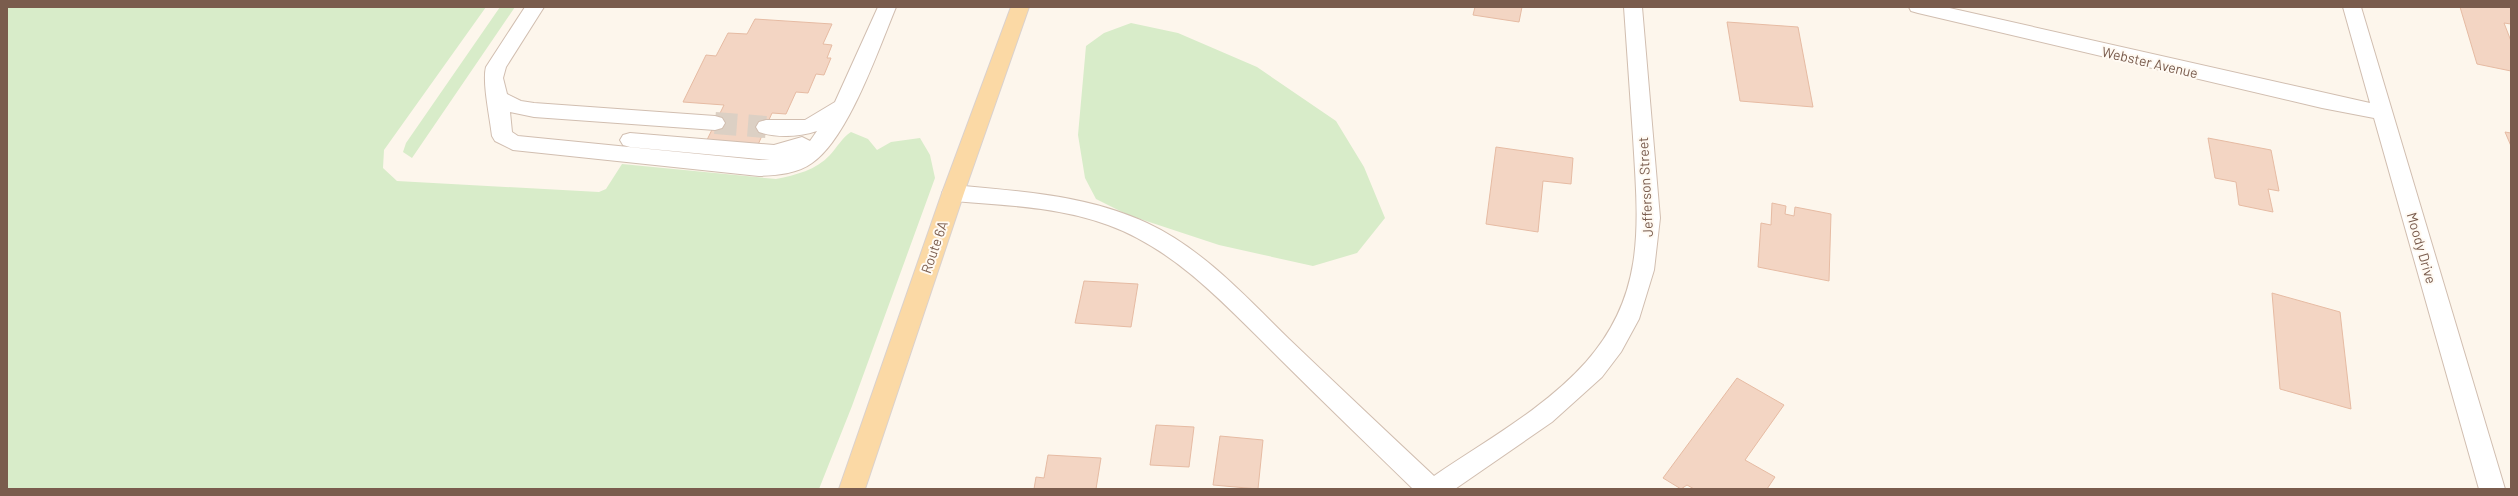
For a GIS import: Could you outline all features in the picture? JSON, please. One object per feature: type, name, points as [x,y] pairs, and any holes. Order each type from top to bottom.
[{"type":"main road","name":"Route 6A","points":[[852,489],[953,193],[1020,7]]},
{"type":"street","points":[[535,7],[496,67],[493,78],[498,98],[515,124],[524,130],[774,153],[796,147],[806,142],[823,128],[843,104],[887,7]]},
{"type":"street","name":"Jefferson Street","points":[[1435,489],[1561,403],[1611,349],[1628,319],[1647,253],[1649,218],[1633,7]]},
{"type":"street","name":"Webster Avenue","points":[[1918,7],[2276,91],[2384,113]]},
{"type":"street","name":"Moody Drive","points":[[2352,7],[2492,489]]},
{"type":"street","points":[[498,98],[516,107],[534,110],[715,123]]},
{"type":"street","points":[[766,127],[810,128],[825,120],[843,104]]},
{"type":"street","points":[[953,193],[1021,200],[1089,211],[1117,219],[1146,232],[1210,276],[1430,489]]},
{"type":"green space","points":[[7,7],[486,7],[384,150],[383,168],[397,181],[599,192],[606,189],[622,164],[776,179],[798,174],[818,165],[830,155],[851,132],[868,139],[877,150],[891,142],[920,138],[930,155],[935,178],[852,406],[819,489],[7,489]]},
{"type":"green space","points":[[500,7],[515,7],[412,158],[403,152],[406,143]]},
{"type":"green space","points":[[1131,23],[1178,33],[1257,67],[1336,121],[1364,167],[1385,218],[1357,253],[1313,266],[1219,245],[1128,215],[1096,199],[1085,178],[1078,135],[1086,46],[1104,33]]},
{"type":"building","points":[[1475,7],[1522,7],[1519,22],[1473,15]]},
{"type":"building","points":[[2460,7],[2511,7],[2511,24],[2504,23],[2511,41],[2511,71],[2477,64]]},
{"type":"building","points":[[755,19],[832,24],[823,44],[832,45],[827,58],[831,58],[824,75],[816,74],[808,93],[796,92],[786,114],[772,113],[757,147],[705,144],[724,105],[683,102],[706,55],[716,56],[728,33],[747,34]]},
{"type":"building","points":[[1727,22],[1798,27],[1813,107],[1740,101]]},
{"type":"building","points":[[2505,132],[2511,133],[2511,146]]},
{"type":"building","points":[[2208,138],[2271,150],[2279,191],[2268,189],[2273,212],[2239,205],[2236,182],[2215,178]]},
{"type":"building","points":[[1496,147],[1573,158],[1571,184],[1543,181],[1538,232],[1486,224]]},
{"type":"building","points":[[1772,203],[1786,206],[1785,214],[1794,216],[1795,207],[1831,214],[1829,281],[1758,267],[1761,223],[1771,225]]},
{"type":"building","points":[[1084,281],[1138,284],[1131,327],[1075,323]]},
{"type":"building","points":[[2272,293],[2340,312],[2351,409],[2280,389]]},
{"type":"building","points":[[1737,378],[1784,405],[1745,460],[1775,477],[1767,489],[1694,489],[1687,485],[1681,489],[1663,478]]},
{"type":"building","points":[[1156,425],[1194,427],[1189,467],[1150,465]]},
{"type":"building","points":[[1220,436],[1263,440],[1258,489],[1213,485]]},
{"type":"building","points":[[1048,455],[1101,458],[1096,489],[1034,489],[1036,477],[1044,478]]},
{"type":"tunnel","points":[[715,123],[766,127]]}]
